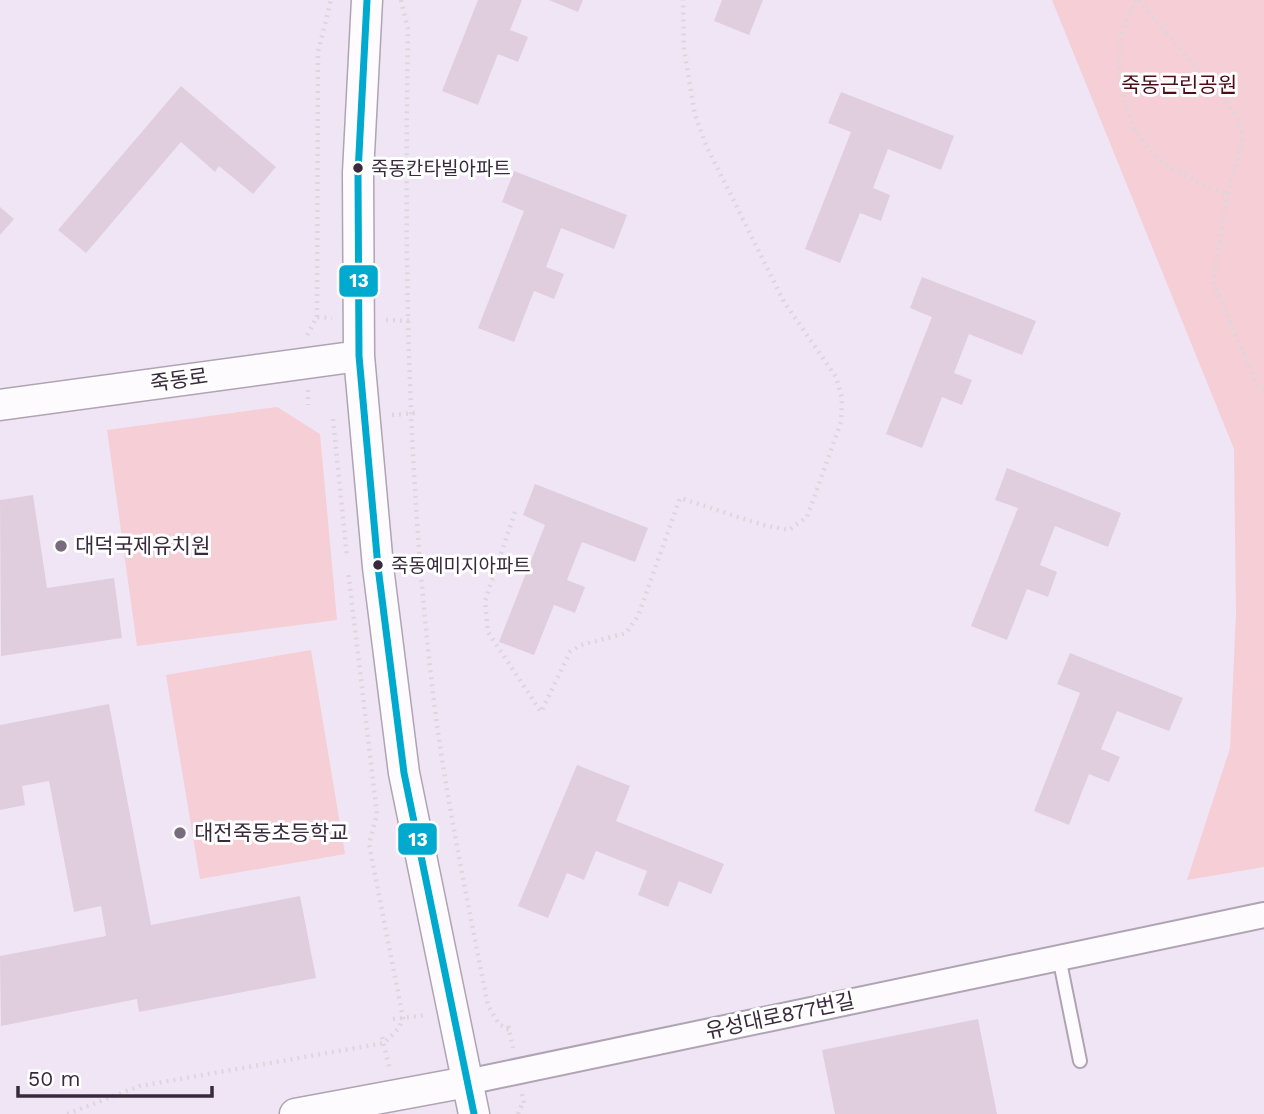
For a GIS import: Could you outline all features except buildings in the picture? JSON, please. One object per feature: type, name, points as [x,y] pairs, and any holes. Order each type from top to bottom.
[{"type":"street","points":[[367,0],[358,173],[359,356],[386,649],[404,773],[474,1114]]},
{"type":"street","name":"죽동로","points":[[0,405],[359,356]]},
{"type":"street","name":"유성대로877번길","points":[[295,1114],[467,1082],[1264,915]]},
{"type":"lane","points":[[1059,957],[1080,1061]]},
{"type":"path","points":[[317,317],[318,52],[331,0]]},
{"type":"path","points":[[401,0],[408,29],[404,210],[410,413],[422,585],[436,711],[488,1006],[499,1024],[509,1030]]},
{"type":"path","points":[[515,512],[485,601],[488,632],[541,712],[570,653],[581,645],[626,633],[638,616],[680,498],[763,525],[789,530],[807,517],[841,422],[842,398],[836,377],[784,302],[706,145],[695,115],[684,50],[683,0]]},
{"type":"path","points":[[1228,194],[1197,183],[1155,156],[1134,126],[1120,78],[1121,34],[1137,0],[1234,111],[1243,135],[1228,194],[1213,282],[1258,387],[1264,391]]},
{"type":"path","points":[[67,1114],[140,1086],[384,1043],[399,1028],[403,1018],[369,844],[377,814],[359,683],[333,419]]},
{"type":"path","points":[[518,1114],[524,1102]]},
{"type":"green space","name":"죽동근린공원","points":[[1052,0],[1264,0],[1264,867],[1187,880],[1230,748],[1236,613],[1234,449]]},
{"type":"green space","points":[[277,407],[320,434],[337,620],[137,646],[107,430]]},
{"type":"green space","points":[[311,650],[345,854],[200,879],[166,675]]},
{"type":"transit line","name":"13","points":[[367,0],[358,173],[359,356],[378,567],[404,773],[474,1114]]},
{"type":"place","name":"죽동칸타빌아파트","points":[[358,168]]},
{"type":"place","name":"대덕국제유치원","points":[[61,546]]},
{"type":"place","name":"죽동예미지아파트","points":[[378,565]]},
{"type":"place","name":"대전죽동초등학교","points":[[180,833]]}]
